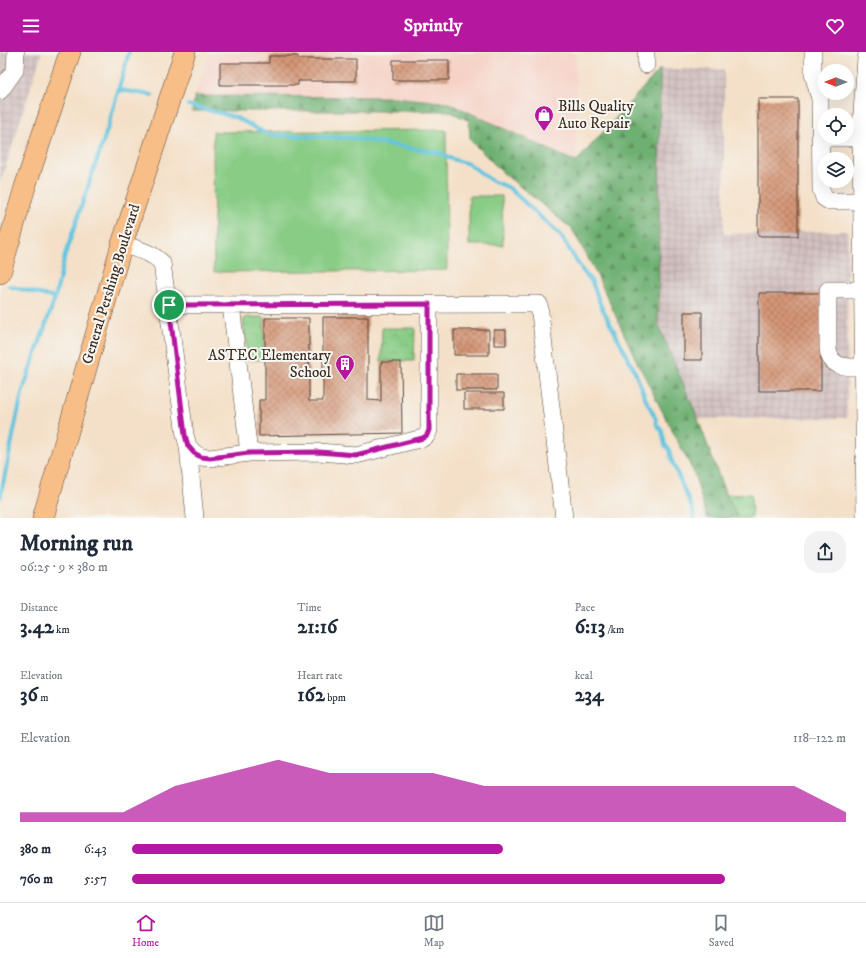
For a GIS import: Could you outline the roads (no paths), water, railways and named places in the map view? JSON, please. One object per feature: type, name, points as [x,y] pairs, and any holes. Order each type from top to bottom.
[{"type":"main road","points":[[0,273],[25,187],[70,52]]},
{"type":"main road","name":"General Pershing Boulevard","points":[[43,518],[122,244],[185,52]]},
{"type":"street","points":[[0,91],[15,70],[16,52]]},
{"type":"street","points":[[813,52],[813,74],[820,98],[820,108]]},
{"type":"street","points":[[865,518],[862,138],[866,58]]},
{"type":"street","points":[[854,138],[862,138]]},
{"type":"street","points":[[821,144],[821,188],[824,198],[829,201],[862,201]]},
{"type":"street","points":[[122,244],[147,252],[162,263],[169,305],[185,435],[188,446],[195,518]]},
{"type":"street","points":[[863,290],[828,290],[828,349],[829,356],[833,362],[843,366],[864,367]]},
{"type":"street","points":[[231,304],[249,453]]},
{"type":"street","points":[[188,446],[194,453],[201,457],[210,458],[249,453],[319,452],[356,455],[423,438],[427,435],[429,304]]},
{"type":"street","points":[[169,305],[539,304],[564,518]]},
{"type":"waterway","points":[[0,498],[22,393],[55,298],[65,255],[108,127],[129,52]]},
{"type":"waterway","points":[[120,90],[152,95]]},
{"type":"waterway","points":[[188,105],[235,117],[269,135],[352,138],[440,153],[449,158],[469,164],[492,181],[508,187],[561,236],[582,270],[592,282],[601,306],[634,369],[657,425],[662,431],[665,445],[669,449],[671,459],[693,510],[694,518]]},
{"type":"waterway","points":[[9,286],[55,298]]},
{"type":"place","name":"Bills Quality Auto Repair","points":[[544,132]]},
{"type":"place","name":"ASTEC Elementary School","points":[[345,381]]}]
